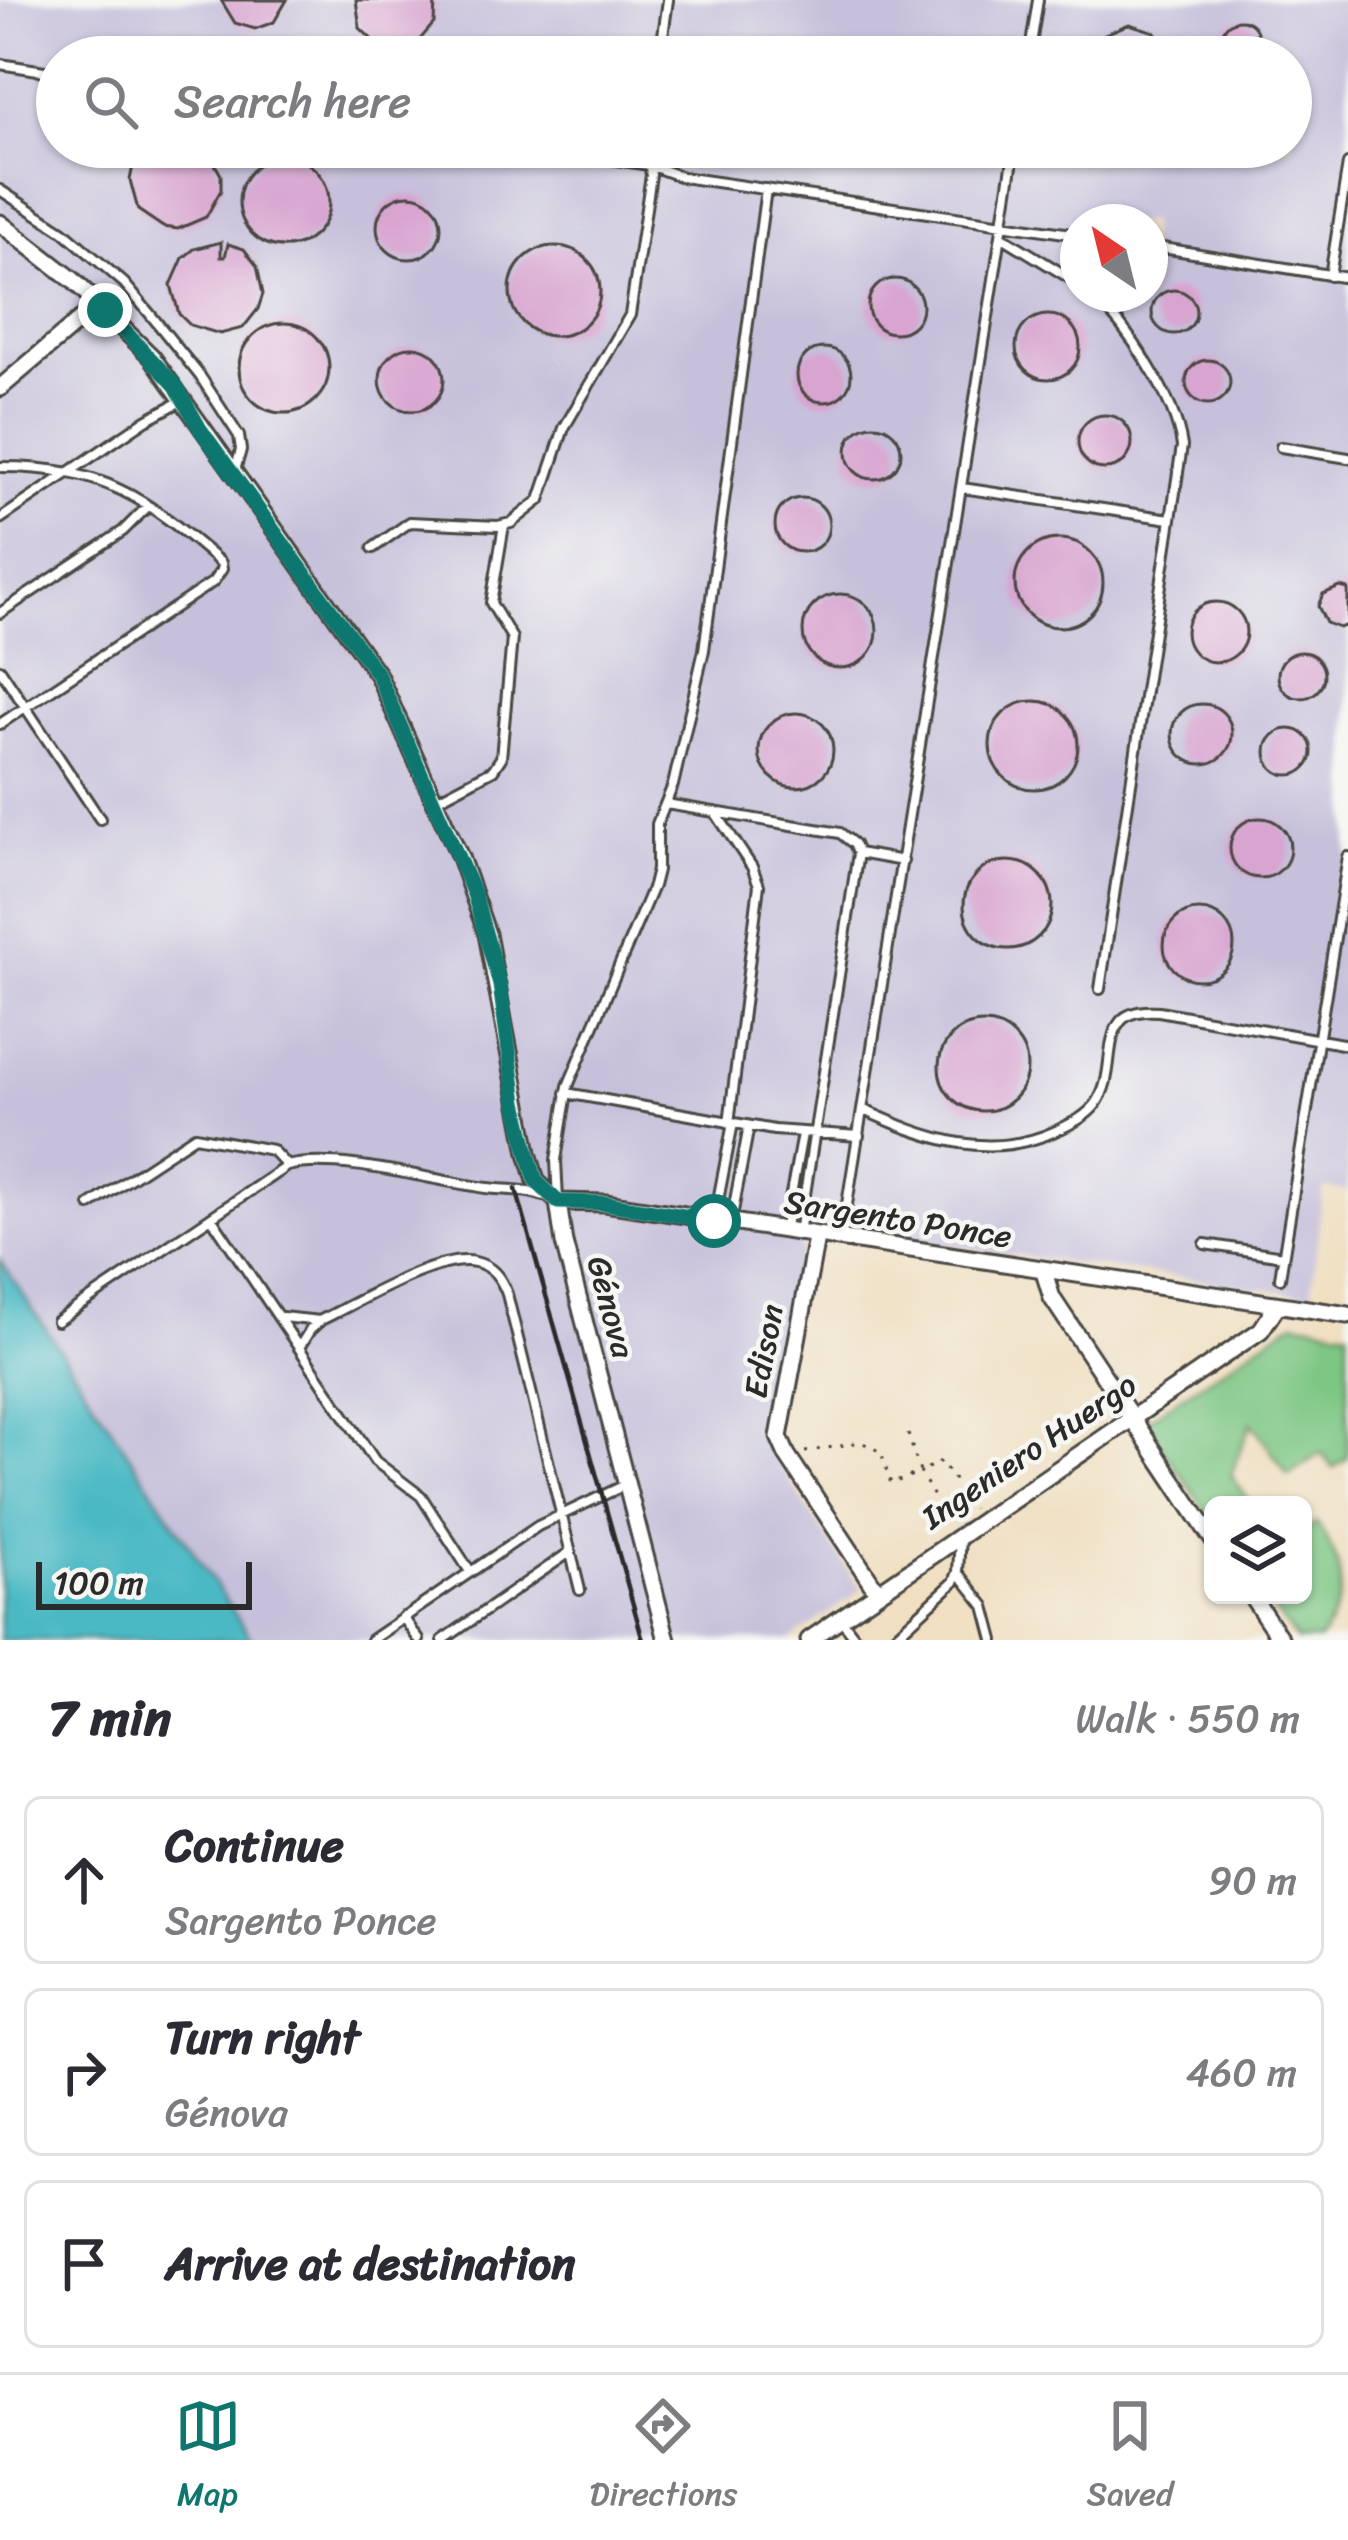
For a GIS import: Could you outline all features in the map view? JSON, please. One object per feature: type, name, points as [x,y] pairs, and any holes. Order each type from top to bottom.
[{"type":"street","name":"Génova","points":[[0,223],[99,304],[152,357],[371,664],[435,801],[487,934],[500,985],[516,1102],[534,1173],[558,1202],[563,1243],[667,1640]]},
{"type":"street","points":[[0,388],[99,304]]},
{"type":"street","name":"Sargento Ponce","points":[[558,1202],[605,1203],[1348,1315]]},
{"type":"street","name":"Edison","points":[[787,1456],[779,1436],[800,1235]]},
{"type":"street","points":[[1044,1272],[1052,1298],[1204,1527]]},
{"type":"street","name":"Ingeniero Huergo","points":[[808,1640],[1261,1330],[1277,1306]]},
{"type":"street","points":[[787,1456],[877,1591]]},
{"type":"street","points":[[1257,1604],[1281,1640]]},
{"type":"lane","points":[[663,36],[668,0]]},
{"type":"lane","points":[[1032,36],[1038,0]]},
{"type":"lane","points":[[0,64],[36,70]]},
{"type":"lane","points":[[1330,276],[1348,164]]},
{"type":"lane","points":[[373,548],[410,522],[504,525],[540,500],[563,428],[630,315],[649,168]]},
{"type":"lane","points":[[657,168],[682,177],[1060,232]]},
{"type":"lane","points":[[842,1241],[1012,168]]},
{"type":"lane","points":[[558,1202],[556,1160],[566,1093],[657,870],[655,835],[704,650],[766,189]]},
{"type":"lane","points":[[0,190],[63,231],[124,284],[150,314],[200,376],[239,436],[241,450],[234,475]]},
{"type":"lane","points":[[1001,236],[1060,272]]},
{"type":"lane","points":[[1168,249],[1348,278]]},
{"type":"lane","points":[[1100,989],[1181,446],[1134,341],[1109,312]]},
{"type":"lane","points":[[0,519],[146,420],[184,400]]},
{"type":"lane","points":[[1281,447],[1348,458]]},
{"type":"lane","points":[[0,467],[72,472],[105,482],[167,517],[221,563],[219,577],[0,724]]},
{"type":"lane","points":[[962,488],[1171,519]]},
{"type":"lane","points":[[0,613],[123,531],[148,506]]},
{"type":"lane","points":[[435,801],[494,770],[502,758],[512,638],[491,603],[504,525]]},
{"type":"lane","points":[[0,669],[100,819]]},
{"type":"lane","points":[[666,804],[839,833],[858,853],[800,1235]]},
{"type":"lane","points":[[715,812],[752,867],[759,897],[722,1222]]},
{"type":"lane","points":[[858,853],[903,861]]},
{"type":"lane","points":[[1280,1278],[1348,857]]},
{"type":"lane","points":[[864,1110],[947,1143],[992,1147],[1033,1140],[1075,1122],[1095,1105],[1111,1069],[1116,1030],[1128,1015],[1159,1011],[1348,1045]]},
{"type":"lane","points":[[566,1093],[802,1134],[859,1136]]},
{"type":"lane","points":[[722,1222],[748,1126]]},
{"type":"lane","points":[[800,1235],[802,1134]]},
{"type":"lane","points":[[57,1321],[287,1166],[272,1150],[195,1136],[90,1205]]},
{"type":"lane","name":"Sargento Ponce","points":[[287,1166],[325,1162],[488,1189],[516,1189],[558,1202]]},
{"type":"lane","points":[[211,1216],[375,1462],[421,1496],[469,1570]]},
{"type":"lane","points":[[1205,1244],[1283,1256]]},
{"type":"lane","points":[[300,1346],[321,1321],[453,1261],[470,1260],[496,1271],[507,1294],[580,1590]]},
{"type":"lane","points":[[279,1316],[321,1321]]},
{"type":"lane","points":[[370,1640],[561,1513],[626,1484]]},
{"type":"lane","points":[[891,1640],[954,1582],[960,1534]]},
{"type":"lane","points":[[443,1640],[571,1552]]},
{"type":"lane","points":[[958,1572],[985,1606],[994,1640]]},
{"type":"lane","points":[[403,1617],[419,1640]]},
{"type":"lane","points":[[840,1618],[857,1640]]},
{"type":"path","points":[[908,1434],[920,1472],[948,1521]]},
{"type":"path","points":[[787,1456],[861,1442],[881,1452],[891,1484],[941,1461],[973,1508]]},
{"type":"shaded area","points":[[0,0],[1348,0],[1348,1191],[1323,1188],[1311,1295],[806,1227],[767,1447],[861,1590],[789,1640],[252,1640],[0,1260]]},
{"type":"green space","points":[[1294,1321],[1348,1330],[1348,1458],[1333,1468],[1321,1453],[1288,1475],[1251,1423],[1231,1475],[1246,1496],[1204,1496],[1204,1508],[1144,1422]]},
{"type":"green space","points":[[1317,1523],[1334,1555],[1340,1596],[1320,1640],[1296,1640],[1270,1604],[1312,1604],[1312,1526]]},
{"type":"water","points":[[0,1260],[252,1640],[0,1640]]},
{"type":"building","points":[[221,0],[287,0],[274,22],[255,29],[235,23]]},
{"type":"building","points":[[356,0],[435,0],[434,23],[423,36],[368,36],[360,28]]},
{"type":"building","points":[[1240,20],[1257,36],[1223,36],[1228,26]]},
{"type":"building","points":[[1129,24],[1157,36],[1104,36]]},
{"type":"building","points":[[133,168],[217,168],[221,190],[206,217],[178,229],[163,227],[138,210],[130,180]]},
{"type":"building","points":[[255,168],[313,168],[326,185],[326,219],[301,244],[267,244],[242,219],[242,185]]},
{"type":"building","points":[[409,195],[431,205],[441,227],[431,249],[409,259],[387,249],[377,227],[387,205]]},
{"type":"building","points":[[221,242],[221,257],[228,244],[244,249],[257,266],[263,294],[243,328],[220,334],[190,325],[179,314],[171,285],[183,258],[194,249]]},
{"type":"building","points":[[555,246],[572,249],[587,259],[597,274],[597,308],[587,323],[572,333],[555,336],[538,333],[523,323],[513,308],[510,291],[513,274],[523,259],[538,249]]},
{"type":"building","points":[[895,279],[914,287],[922,306],[914,325],[895,333],[876,325],[868,306],[876,287]]},
{"type":"building","points":[[1168,291],[1183,291],[1195,303],[1195,321],[1183,333],[1165,333],[1153,321],[1152,312],[1168,312]]},
{"type":"building","points":[[1048,315],[1070,325],[1080,347],[1070,369],[1048,379],[1026,369],[1016,347],[1026,325]]},
{"type":"building","points":[[284,323],[301,326],[316,336],[326,351],[326,385],[316,400],[301,410],[284,413],[267,410],[252,400],[242,385],[239,368],[242,351],[252,336],[267,326]]},
{"type":"building","points":[[412,347],[434,357],[444,379],[434,401],[412,411],[390,401],[380,379],[390,357]]},
{"type":"building","points":[[824,348],[843,356],[851,375],[843,394],[824,402],[805,394],[797,375],[805,356]]},
{"type":"building","points":[[1208,360],[1224,366],[1230,382],[1224,398],[1208,404],[1192,398],[1186,382],[1192,366]]},
{"type":"building","points":[[1105,415],[1124,423],[1132,442],[1124,461],[1105,469],[1086,461],[1078,442],[1086,423]]},
{"type":"building","points":[[874,425],[893,433],[901,452],[893,471],[874,479],[855,471],[847,452],[855,433]]},
{"type":"building","points":[[802,498],[821,506],[829,525],[821,544],[802,552],[783,544],[775,525],[783,506]]},
{"type":"building","points":[[1059,539],[1076,542],[1090,552],[1100,566],[1100,600],[1090,614],[1076,624],[1059,627],[1042,624],[1028,614],[1018,600],[1015,583],[1018,566],[1028,552],[1042,542]]},
{"type":"building","points":[[1348,589],[1348,625],[1339,628],[1326,623],[1318,606],[1323,594]]},
{"type":"building","points":[[840,594],[866,605],[877,631],[866,657],[840,668],[814,657],[803,631],[814,605]]},
{"type":"building","points":[[1216,602],[1237,611],[1246,632],[1237,653],[1216,662],[1195,653],[1186,632],[1195,611]]},
{"type":"building","points":[[1301,652],[1317,659],[1324,675],[1317,691],[1301,698],[1285,691],[1278,675],[1285,659]]},
{"type":"building","points":[[1034,701],[1051,704],[1065,714],[1075,728],[1075,762],[1065,776],[1051,786],[1034,789],[1017,786],[1003,776],[993,762],[990,745],[993,728],[1003,714],[1017,704]]},
{"type":"building","points":[[1202,704],[1223,713],[1232,734],[1223,755],[1202,764],[1181,755],[1172,734],[1181,713]]},
{"type":"building","points":[[796,713],[822,724],[833,750],[822,776],[796,787],[770,776],[759,750],[770,724]]},
{"type":"building","points":[[1289,729],[1305,736],[1312,752],[1305,768],[1289,775],[1273,768],[1266,752],[1273,736]]},
{"type":"building","points":[[1260,818],[1282,826],[1290,848],[1282,870],[1260,878],[1238,870],[1230,848],[1238,826]]},
{"type":"building","points":[[1008,861],[1025,864],[1039,874],[1049,888],[1049,922],[1039,936],[1025,946],[1008,949],[991,946],[977,936],[967,922],[964,905],[967,888],[977,874],[991,864]]},
{"type":"building","points":[[1199,910],[1224,920],[1234,945],[1224,970],[1199,980],[1174,970],[1164,945],[1174,920]]},
{"type":"building","points":[[983,1023],[1000,1026],[1014,1036],[1024,1050],[1024,1084],[1014,1098],[1000,1108],[983,1111],[966,1108],[952,1098],[942,1084],[939,1067],[942,1050],[952,1036],[966,1026]]},
{"type":"railway","points":[[516,1189],[643,1640]]},
{"type":"route","points":[[105,310],[176,386],[200,429],[378,675],[460,857],[487,934],[500,985],[516,1102],[536,1181],[558,1202],[605,1203],[714,1221]]}]
